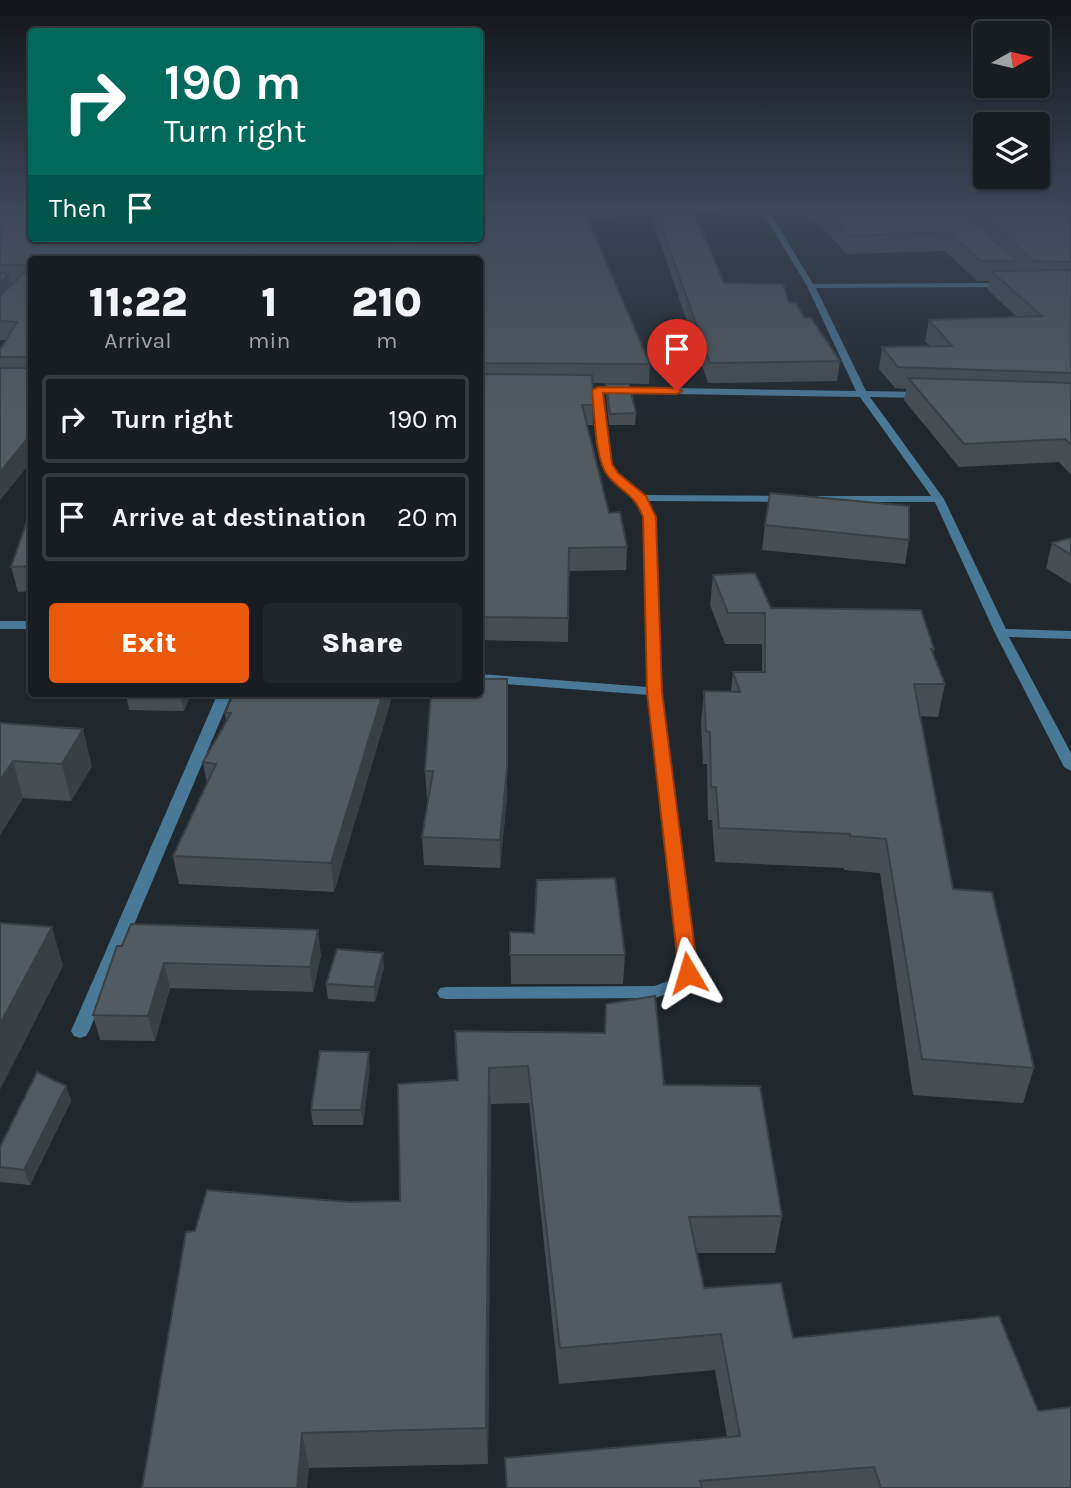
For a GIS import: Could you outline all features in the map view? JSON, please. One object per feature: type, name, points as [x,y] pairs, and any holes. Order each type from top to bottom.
[{"type":"street","points":[[806,277],[862,393],[939,499],[1001,632],[1071,767]]},
{"type":"street","points":[[811,286],[1014,285]]},
{"type":"street","points":[[584,390],[932,396]]},
{"type":"street","points":[[446,993],[655,992],[674,985],[688,973],[655,692],[650,517],[642,498],[614,475],[606,464],[598,390]]},
{"type":"street","points":[[642,498],[939,499]]},
{"type":"street","points":[[0,625],[28,625]]},
{"type":"street","points":[[1001,632],[1071,635]]},
{"type":"street","points":[[483,678],[655,692]]},
{"type":"street","points":[[80,1031],[223,697]]},
{"type":"building","points":[[19,277],[28,277],[28,357],[0,357],[0,350],[17,322],[0,321],[0,296]]},
{"type":"building","points":[[483,277],[613,277],[650,364],[483,363]]},
{"type":"building","points":[[680,277],[722,277],[724,283],[783,284],[789,303],[796,303],[805,318],[811,318],[840,361],[710,363]]},
{"type":"building","points":[[998,277],[1071,277],[1071,373],[898,367],[882,347],[952,346],[929,320],[1042,316]]},
{"type":"building","points":[[0,368],[28,368],[28,438],[0,472]]},
{"type":"building","points":[[483,374],[592,375],[594,405],[582,405],[609,513],[620,512],[627,547],[569,548],[568,618],[483,617]]},
{"type":"building","points":[[908,378],[1071,383],[1071,445],[1065,439],[964,444]]},
{"type":"building","points":[[606,384],[629,384],[636,413],[610,414]]},
{"type":"building","points":[[770,493],[909,506],[909,540],[765,525]]},
{"type":"building","points":[[27,521],[28,566],[11,567]]},
{"type":"building","points":[[1071,538],[1071,555],[1052,543]]},
{"type":"building","points":[[755,573],[771,608],[921,610],[934,649],[931,649],[945,684],[914,684],[953,889],[992,892],[1034,1068],[922,1059],[886,839],[850,834],[719,828],[716,787],[711,787],[710,732],[706,731],[704,691],[740,692],[733,672],[765,672],[765,613],[728,613],[713,575]]},
{"type":"building","points":[[483,679],[507,679],[507,769],[500,840],[422,837],[433,771],[425,771],[431,697],[483,697]]},
{"type":"building","points":[[232,697],[382,697],[331,863],[173,856],[216,764],[203,762],[231,713],[225,713]]},
{"type":"building","points":[[0,723],[83,729],[62,764],[13,761],[0,780]]},
{"type":"building","points":[[615,878],[625,955],[510,955],[510,932],[534,933],[537,880]]},
{"type":"building","points":[[0,923],[52,927],[0,1024]]},
{"type":"building","points":[[131,924],[318,930],[310,967],[164,963],[148,1016],[93,1015],[117,946],[122,946]]},
{"type":"building","points":[[337,949],[383,953],[374,987],[326,984]]},
{"type":"building","points":[[655,996],[664,1085],[760,1086],[782,1216],[689,1217],[704,1288],[781,1283],[793,1338],[999,1316],[1038,1411],[1071,1407],[1071,1488],[881,1488],[874,1467],[700,1481],[702,1488],[507,1488],[505,1458],[740,1436],[721,1334],[560,1348],[528,1066],[489,1068],[486,1428],[302,1433],[297,1488],[142,1488],[186,1232],[195,1231],[207,1190],[349,1202],[400,1201],[398,1084],[458,1080],[455,1031],[605,1033],[606,1004]]},
{"type":"building","points":[[320,1051],[369,1052],[361,1110],[311,1110]]},
{"type":"building","points":[[37,1072],[66,1086],[24,1170],[0,1167],[0,1147]]},
{"type":"route","points":[[677,391],[598,390],[608,469],[642,498],[650,517],[655,692],[688,973]]}]
